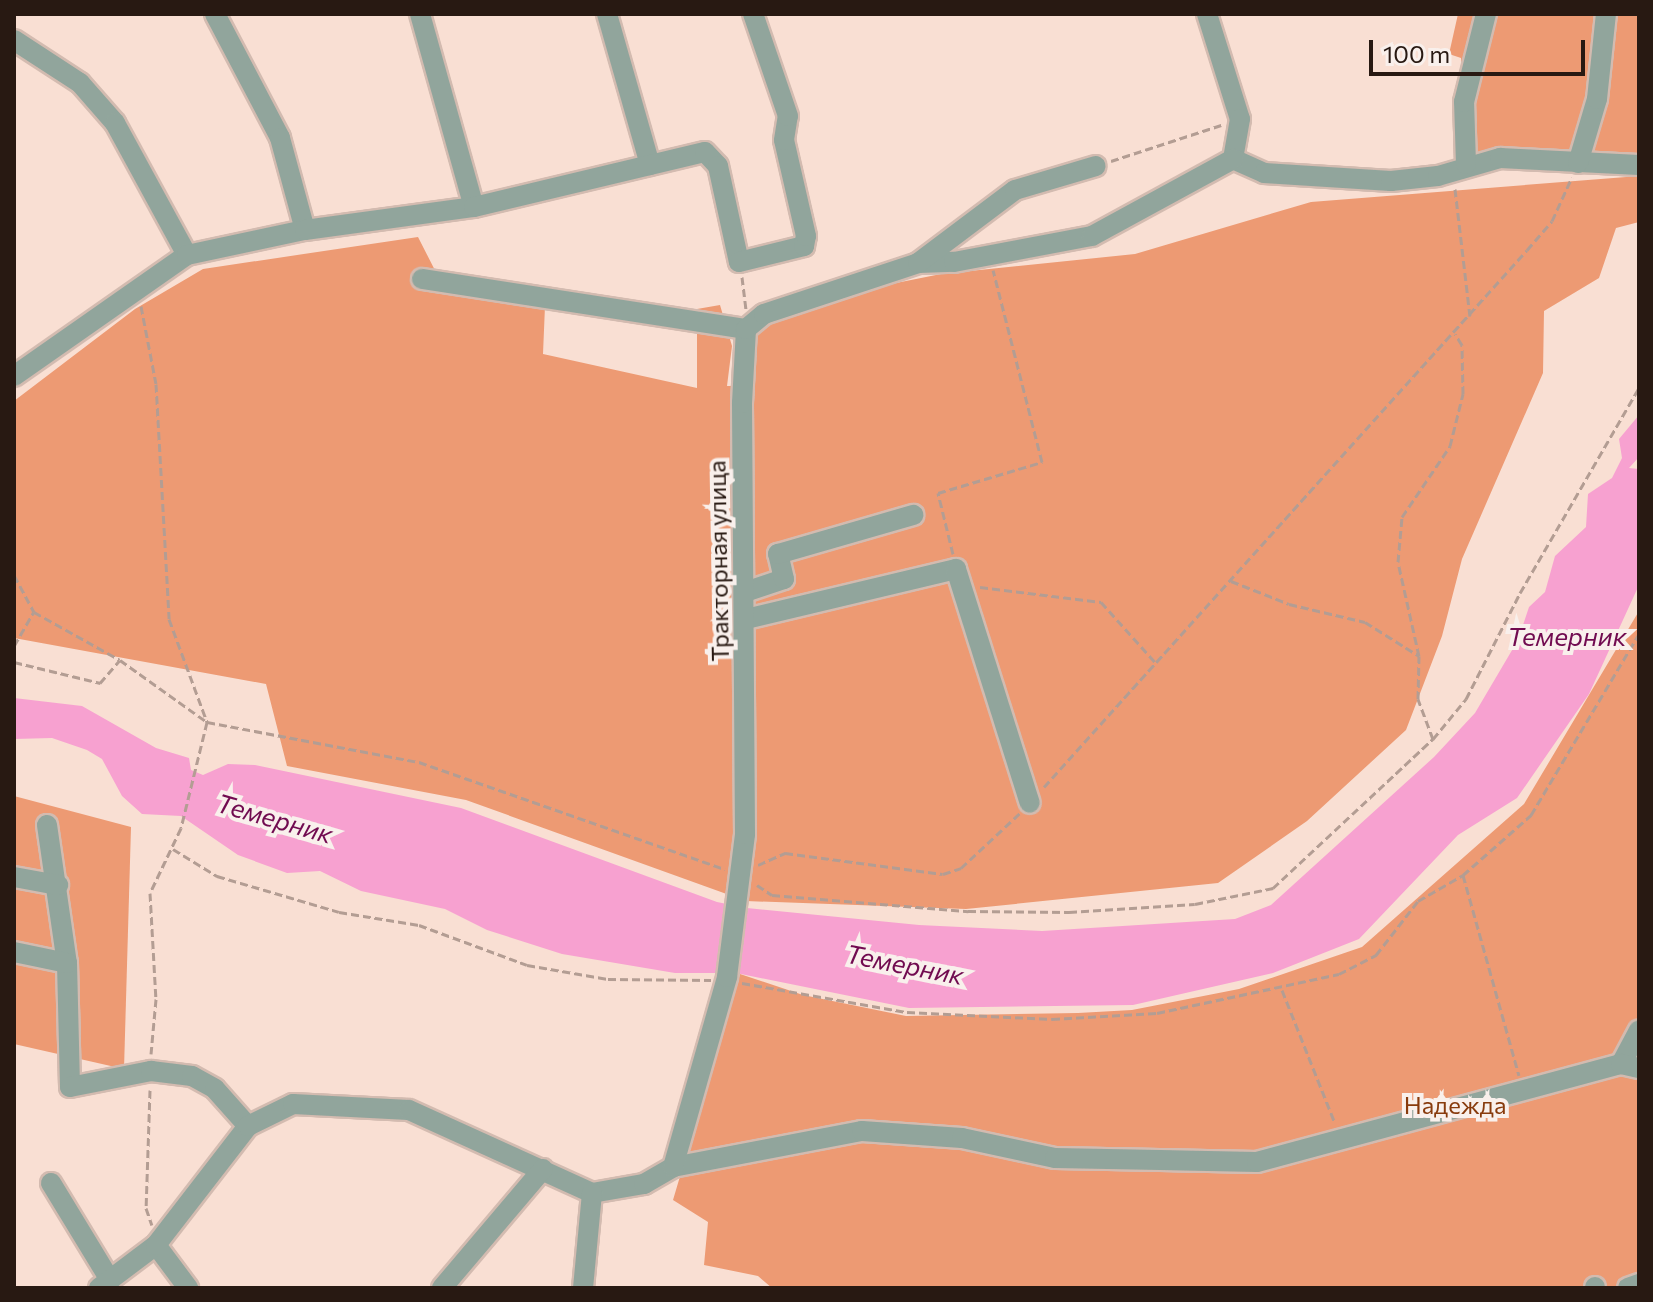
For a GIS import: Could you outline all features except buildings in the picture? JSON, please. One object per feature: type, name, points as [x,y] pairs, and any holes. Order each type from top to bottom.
[{"type":"street","points":[[215,14],[280,138],[305,230]]},
{"type":"street","points":[[420,14],[474,207]]},
{"type":"street","points":[[607,14],[650,165]]},
{"type":"street","points":[[14,376],[137,286],[187,255],[305,230],[474,207],[705,152],[718,166],[739,262],[804,246],[806,236],[784,140],[788,116],[753,14]]},
{"type":"street","points":[[1207,14],[1240,119],[1233,159]]},
{"type":"street","points":[[1460,167],[1464,102],[1486,14]]},
{"type":"street","points":[[1578,163],[1597,99],[1606,14]]},
{"type":"street","points":[[14,40],[80,83],[115,123],[187,255]]},
{"type":"street","points":[[1233,159],[1264,173],[1391,181],[1500,158],[1639,165]]},
{"type":"street","points":[[422,279],[746,329],[764,314],[918,263],[990,255],[1092,236],[1233,159]]},
{"type":"street","points":[[918,263],[1015,190],[1096,166]]},
{"type":"street","name":"Тракторная улица","points":[[673,1167],[726,978],[742,876],[746,619],[742,403],[746,329]]},
{"type":"street","points":[[745,592],[784,579],[778,554],[913,515]]},
{"type":"street","points":[[746,619],[959,577],[1030,803]]},
{"type":"street","points":[[47,825],[67,963],[70,1087],[151,1071],[192,1076],[215,1089],[248,1126]]},
{"type":"street","points":[[14,877],[58,885]]},
{"type":"street","points":[[14,952],[67,963]]},
{"type":"street","points":[[51,1183],[104,1284],[159,1241],[248,1126],[293,1104],[409,1110],[592,1193],[644,1184],[673,1167],[862,1131],[962,1138],[1055,1158],[1257,1162],[1524,1090],[1630,1066],[1639,1030]]},
{"type":"street","points":[[442,1288],[543,1169]]},
{"type":"street","points":[[583,1288],[592,1193]]},
{"type":"street","points":[[159,1241],[188,1288]]},
{"type":"street","points":[[1628,1288],[1639,1284]]},
{"type":"path","points":[[1096,166],[1240,119]]},
{"type":"path","points":[[742,876],[785,853],[943,874],[961,868],[1030,803],[1455,334],[1552,221],[1578,163]]},
{"type":"path","points":[[1460,167],[1470,316]]},
{"type":"path","points":[[990,255],[1042,462],[938,493],[959,577],[1101,602],[1156,663]]},
{"type":"path","points":[[739,262],[746,329]]},
{"type":"path","points":[[137,286],[156,384],[169,619],[207,722],[181,828],[150,893],[156,999],[146,1208],[159,1241]]},
{"type":"path","points":[[1433,739],[1418,699],[1419,656],[1398,562],[1402,517],[1450,446],[1463,394],[1462,345],[1455,334]]},
{"type":"path","points":[[14,575],[34,612],[120,660],[207,722],[419,762],[742,876],[772,895],[968,911],[1069,912],[1195,904],[1273,888],[1433,739],[1466,699],[1520,593],[1639,388]]},
{"type":"path","points":[[1230,581],[1289,604],[1365,622],[1419,656]]},
{"type":"path","points":[[14,646],[34,612]]},
{"type":"path","points":[[173,849],[217,876],[339,912],[419,925],[527,965],[608,979],[726,978],[907,1012],[1052,1019],[1157,1013],[1282,990],[1339,974],[1376,955],[1418,901],[1463,875],[1531,815],[1639,634]]},
{"type":"path","points":[[14,662],[100,683],[120,660]]},
{"type":"path","points":[[1463,875],[1524,1090]]},
{"type":"path","points":[[1282,990],[1325,1090],[1339,1139]]},
{"type":"green space","points":[[1458,14],[1639,14],[1639,168],[1468,157],[1461,58],[1449,54]]},
{"type":"green space","points":[[1639,176],[1639,222],[1616,228],[1599,278],[1544,311],[1543,373],[1462,559],[1442,636],[1406,730],[1307,821],[1218,883],[966,909],[746,901],[466,800],[287,766],[266,684],[14,638],[14,401],[135,309],[203,269],[418,237],[444,288],[545,306],[543,354],[697,388],[697,309],[720,305],[732,346],[727,386],[750,386],[755,330],[785,311],[841,294],[941,274],[1135,254],[1311,202]]},
{"type":"green space","name":"Надежда","points":[[1639,611],[1639,1288],[772,1288],[758,1276],[704,1265],[708,1222],[673,1200],[740,974],[803,995],[906,1016],[1078,1013],[1132,1010],[1239,989],[1362,947],[1524,804]]},
{"type":"green space","points":[[14,796],[131,827],[124,1069],[14,1044]]},
{"type":"water","name":"Темерник","points":[[1639,415],[1639,457],[1629,468],[1639,469],[1639,585],[1589,694],[1517,798],[1458,835],[1359,939],[1273,973],[1133,1005],[909,1008],[736,973],[675,973],[562,954],[487,930],[445,909],[361,891],[320,871],[287,873],[238,855],[181,816],[142,814],[122,796],[102,759],[87,750],[52,738],[14,739],[14,698],[82,706],[156,748],[189,758],[191,770],[203,775],[228,764],[255,765],[461,808],[717,902],[747,908],[919,925],[1042,931],[1235,919],[1271,905],[1434,757],[1475,713],[1518,640],[1529,607],[1545,592],[1555,556],[1586,527],[1588,494],[1612,478],[1622,458],[1619,439]]}]
